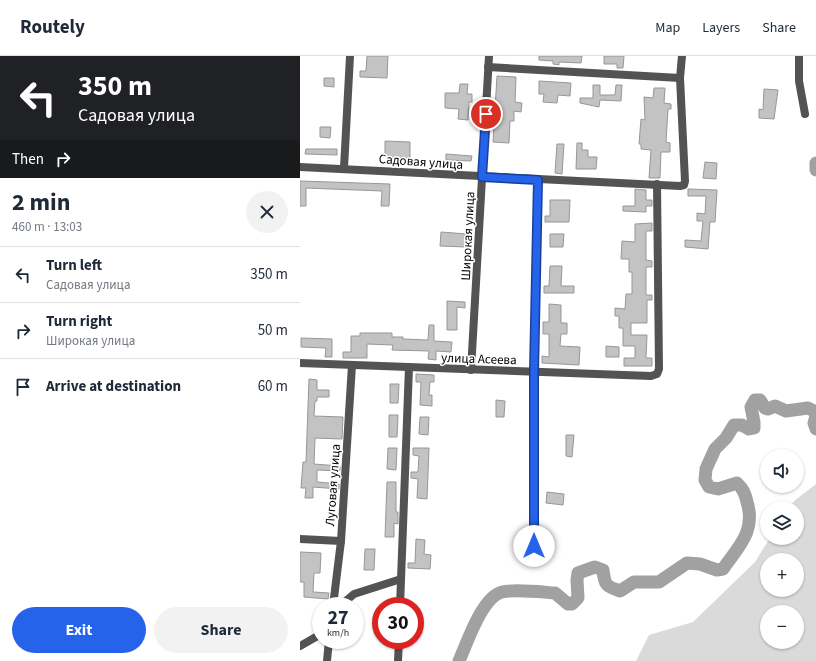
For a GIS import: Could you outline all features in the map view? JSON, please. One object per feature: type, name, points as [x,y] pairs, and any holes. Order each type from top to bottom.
[{"type":"street","points":[[344,168],[350,56]]},
{"type":"street","name":"Широкая улица","points":[[471,370],[489,56]]},
{"type":"street","points":[[488,67],[680,78],[682,56]]},
{"type":"street","points":[[799,56],[799,81],[805,114]]},
{"type":"street","name":"Садовая улица","points":[[300,167],[680,186],[684,185],[685,181],[680,78]]},
{"type":"street","points":[[534,546],[534,372],[538,180]]},
{"type":"street","name":"улица Асеева","points":[[300,363],[651,376],[657,374],[659,369],[657,184]]},
{"type":"street","name":"Луговая улица","points":[[334,597],[341,541],[352,365]]},
{"type":"street","points":[[400,597],[409,367]]},
{"type":"street","points":[[300,539],[341,541]]},
{"type":"street","points":[[350,597],[354,594],[401,579]]},
{"type":"street","points":[[300,646],[312,639]]},
{"type":"street","points":[[327,661],[328,649]]},
{"type":"street","points":[[398,661],[399,649]]},
{"type":"shaded area","points":[[816,484],[816,661],[636,661],[649,635],[693,622],[755,562],[760,554],[760,597],[804,597],[804,553],[761,553],[766,545],[804,545],[804,501],[794,501]]},
{"type":"building","points":[[367,56],[388,56],[387,78],[360,77],[360,71],[366,71]]},
{"type":"building","points":[[539,56],[582,56],[581,63],[559,62],[559,65],[553,64],[553,61],[539,60]]},
{"type":"building","points":[[604,56],[624,56],[623,68],[617,68],[617,64],[604,64]]},
{"type":"building","points":[[497,76],[516,77],[515,102],[522,103],[521,112],[514,111],[514,121],[510,121],[509,143],[493,142]]},
{"type":"building","points":[[324,78],[334,78],[334,87],[324,86]]},
{"type":"building","points":[[539,81],[571,83],[570,96],[558,95],[557,103],[543,102],[544,94],[539,94]]},
{"type":"building","points":[[460,84],[468,84],[467,94],[472,94],[472,102],[469,102],[468,120],[458,119],[459,109],[445,108],[445,93],[459,93]]},
{"type":"building","points":[[593,85],[600,85],[600,95],[615,95],[616,85],[622,85],[621,101],[600,100],[599,107],[580,103],[580,98],[593,98]]},
{"type":"building","points":[[654,88],[665,88],[664,103],[671,104],[671,109],[668,109],[666,142],[670,143],[670,152],[661,152],[660,178],[649,178],[651,150],[641,149],[641,144],[639,144],[641,119],[645,120],[644,97],[653,98]]},
{"type":"building","points":[[764,89],[778,90],[774,119],[759,118],[759,109],[763,110]]},
{"type":"building","points":[[320,127],[331,127],[330,138],[320,137]]},
{"type":"building","points":[[385,141],[410,142],[410,158],[385,157]]},
{"type":"building","points":[[577,143],[582,143],[582,150],[588,150],[588,157],[597,157],[596,169],[576,169]]},
{"type":"building","points":[[557,144],[564,144],[562,174],[555,173]]},
{"type":"building","points":[[306,149],[337,149],[337,155],[305,154]]},
{"type":"building","points":[[446,154],[472,156],[471,161],[446,160]]},
{"type":"building","points":[[705,162],[717,163],[716,179],[703,178]]},
{"type":"building","points":[[300,181],[390,184],[389,206],[381,206],[382,191],[306,188],[306,206],[300,206]]},
{"type":"building","points":[[635,189],[646,190],[646,200],[652,200],[652,206],[646,206],[646,212],[623,211],[623,206],[635,206]]},
{"type":"building","points":[[688,189],[717,190],[715,222],[710,222],[708,249],[685,247],[685,240],[701,241],[703,221],[697,221],[697,213],[705,214],[706,196],[688,196]]},
{"type":"building","points":[[550,200],[570,200],[569,222],[545,222],[545,216],[550,216]]},
{"type":"building","points":[[652,223],[652,231],[646,231],[646,260],[652,261],[652,267],[646,267],[646,295],[652,295],[652,300],[647,300],[647,323],[631,323],[631,335],[647,335],[646,358],[652,358],[652,366],[624,366],[624,358],[635,358],[635,346],[623,346],[623,328],[619,328],[619,316],[615,316],[615,308],[625,309],[626,294],[632,294],[632,272],[629,272],[629,259],[621,259],[622,241],[635,242],[635,224]]},
{"type":"building","points":[[441,232],[467,234],[466,247],[440,246]]},
{"type":"building","points":[[550,234],[564,234],[563,247],[550,247]]},
{"type":"building","points":[[550,266],[562,266],[561,286],[574,286],[574,293],[544,293],[544,286],[549,286]]},
{"type":"building","points":[[447,301],[465,302],[465,308],[457,307],[457,330],[447,330]]},
{"type":"building","points":[[549,304],[561,305],[561,323],[567,323],[567,334],[561,334],[560,346],[580,347],[579,365],[542,363],[542,356],[549,357],[549,334],[543,334],[543,322],[549,322]]},
{"type":"building","points":[[429,325],[434,325],[434,341],[452,342],[451,352],[436,351],[436,360],[428,359],[429,351],[392,350],[393,345],[367,344],[367,358],[343,358],[343,352],[351,352],[351,336],[360,336],[360,333],[392,333],[392,337],[428,340]]},
{"type":"building","points":[[301,338],[332,339],[332,357],[325,357],[326,348],[301,347]]},
{"type":"building","points":[[606,346],[619,347],[619,357],[606,357]]},
{"type":"building","points":[[416,374],[434,375],[434,382],[430,382],[429,395],[432,395],[432,406],[420,405],[421,382],[416,382]]},
{"type":"building","points":[[309,379],[317,380],[317,390],[329,390],[329,397],[317,397],[317,401],[315,401],[314,416],[343,417],[342,439],[315,438],[314,464],[340,466],[340,471],[317,470],[317,482],[339,484],[339,489],[313,487],[313,498],[305,498],[306,488],[301,488],[303,462],[306,462]]},
{"type":"building","points":[[390,384],[399,384],[398,403],[390,403]]},
{"type":"building","points":[[496,400],[505,401],[504,417],[496,417]]},
{"type":"building","points":[[389,415],[398,415],[397,437],[389,437]]},
{"type":"building","points":[[420,417],[429,417],[428,435],[419,434]]},
{"type":"building","points":[[566,435],[574,435],[572,457],[566,456]]},
{"type":"building","points":[[388,448],[397,448],[396,470],[387,469]]},
{"type":"building","points":[[413,448],[429,448],[427,499],[417,498],[418,479],[411,478],[411,472],[418,472],[419,456],[413,455]]},
{"type":"building","points":[[387,482],[396,482],[396,512],[398,512],[398,524],[394,523],[394,537],[385,537]]},
{"type":"building","points":[[547,492],[564,494],[563,505],[546,503]]},
{"type":"building","points":[[416,539],[425,540],[424,554],[431,555],[430,569],[408,568],[408,563],[415,563]]},
{"type":"building","points":[[365,549],[375,549],[374,570],[364,570]]},
{"type":"building","points":[[300,552],[321,553],[320,573],[314,573],[313,592],[329,593],[328,597],[304,597],[304,582],[300,582]]},
{"type":"waterway","points":[[816,163],[816,170]]},
{"type":"waterway","points":[[459,661],[482,611],[488,602],[502,592],[520,591],[555,593],[568,604],[572,604],[578,598],[578,573],[595,567],[603,570],[605,582],[611,588],[620,591],[634,582],[659,582],[687,563],[700,564],[717,570],[723,569],[740,545],[748,530],[749,512],[745,494],[737,483],[718,489],[709,487],[705,480],[706,469],[715,449],[726,438],[734,425],[742,425],[749,429],[754,428],[751,407],[755,400],[760,400],[765,408],[768,409],[775,406],[786,411],[808,408],[816,412]]},
{"type":"waterway","points":[[816,416],[814,423],[816,429]]},
{"type":"route","points":[[486,114],[482,177],[538,180],[534,372],[534,546]]}]
